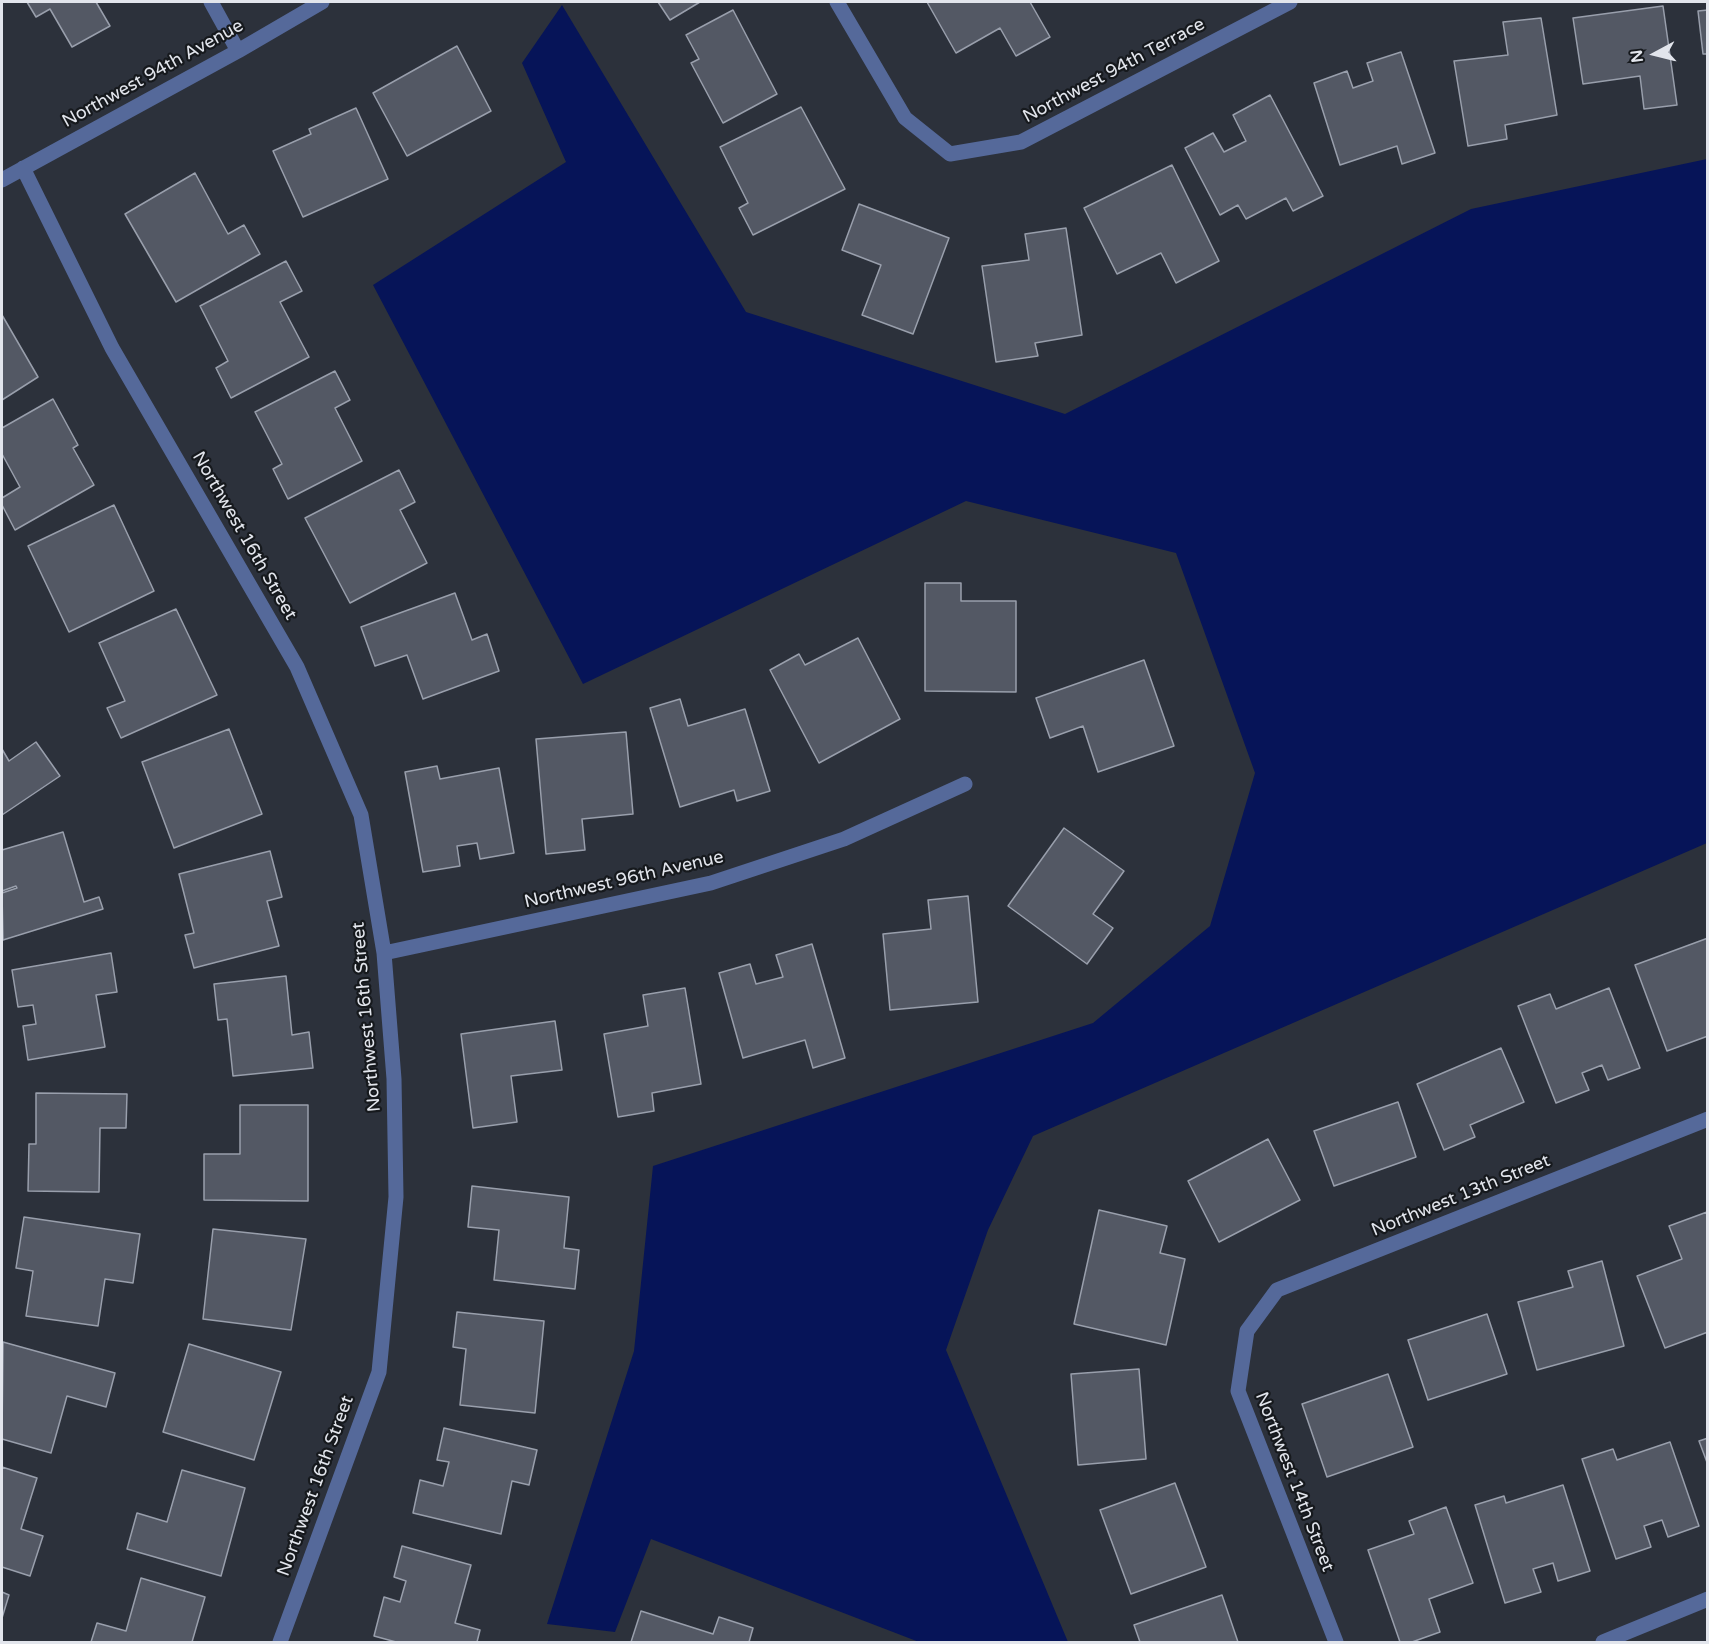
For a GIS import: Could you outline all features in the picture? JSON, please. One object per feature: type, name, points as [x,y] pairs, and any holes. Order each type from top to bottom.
[{"type":"street","points":[[211,2],[238,51]]},
{"type":"street","name":"Northwest 94th Avenue","points":[[2,180],[238,51],[322,2]]},
{"type":"street","name":"Northwest 94th Terrace","points":[[837,2],[905,118],[950,154],[1021,142],[1290,2]]},
{"type":"street","name":"Northwest 16th Street","points":[[23,168],[112,348],[297,667],[361,815],[384,952],[394,1079],[396,1197],[378,1372],[280,1642]]},
{"type":"street","name":"Northwest 96th Avenue","points":[[384,952],[711,883],[844,839],[965,784]]},
{"type":"street","name":"Northwest 13th Street","points":[[1246,1331],[1277,1290],[1707,1119]]},
{"type":"street","name":"Northwest 14th Street","points":[[1246,1331],[1238,1391],[1336,1642]]},
{"type":"street","points":[[1603,1642],[1707,1599]]},
{"type":"shaded area","points":[[562,5],[746,312],[1065,414],[1471,209],[1707,159],[1707,843],[1033,1136],[988,1230],[946,1350],[1068,1642],[919,1642],[651,1539],[615,1632],[547,1624],[634,1351],[653,1166],[1093,1023],[1210,926],[1255,773],[1176,553],[966,501],[583,684],[373,285],[566,162],[522,63]]},
{"type":"building","points":[[27,2],[96,2],[110,26],[72,47],[50,9],[36,17]]},
{"type":"building","points":[[658,2],[700,2],[670,20]]},
{"type":"building","points":[[927,2],[1030,2],[1050,37],[1016,56],[1000,28],[956,53]]},
{"type":"building","points":[[1663,6],[1677,105],[1644,109],[1640,76],[1583,84],[1573,18]]},
{"type":"building","points":[[733,10],[777,94],[723,123],[691,63],[699,59],[686,35]]},
{"type":"building","points":[[1708,10],[1708,54],[1703,54],[1698,11]]},
{"type":"building","points":[[1541,18],[1557,115],[1505,125],[1507,139],[1468,146],[1454,61],[1508,55],[1503,22]]},
{"type":"building","points":[[457,46],[491,111],[407,156],[373,93]]},
{"type":"building","points":[[1401,52],[1435,153],[1402,164],[1397,146],[1340,165],[1314,83],[1347,71],[1353,88],[1373,81],[1367,63]]},
{"type":"building","points":[[1270,95],[1323,196],[1293,211],[1286,198],[1246,219],[1238,205],[1220,215],[1185,148],[1213,133],[1224,152],[1246,141],[1233,115]]},
{"type":"building","points":[[801,107],[845,189],[753,235],[739,208],[748,203],[720,147]]},
{"type":"building","points":[[356,108],[388,179],[303,217],[273,151],[311,134],[309,129]]},
{"type":"building","points":[[1172,165],[1219,261],[1176,283],[1161,253],[1117,274],[1084,208]]},
{"type":"building","points":[[195,173],[228,234],[244,225],[260,254],[176,302],[125,214]]},
{"type":"building","points":[[859,204],[949,238],[913,334],[862,315],[881,265],[842,250]]},
{"type":"building","points":[[1066,228],[1082,335],[1035,343],[1038,356],[996,362],[982,266],[1029,260],[1025,234]]},
{"type":"building","points":[[286,261],[302,291],[280,302],[309,357],[231,398],[216,368],[228,361],[200,306]]},
{"type":"building","points":[[2,315],[38,377],[2,400]]},
{"type":"building","points":[[335,371],[350,400],[335,408],[362,461],[288,499],[273,469],[282,464],[255,412]]},
{"type":"building","points":[[53,399],[78,445],[73,448],[94,485],[15,530],[2,505],[2,498],[20,487],[2,454],[2,428]]},
{"type":"building","points":[[399,470],[415,502],[400,510],[427,563],[350,603],[305,518]]},
{"type":"building","points":[[114,505],[154,591],[69,632],[28,546]]},
{"type":"building","points":[[925,583],[961,583],[961,601],[1016,601],[1016,692],[925,691]]},
{"type":"building","points":[[455,593],[472,640],[487,634],[499,671],[423,699],[407,655],[375,666],[361,627]]},
{"type":"building","points":[[176,609],[217,695],[121,738],[107,708],[125,701],[99,643]]},
{"type":"building","points":[[858,638],[900,719],[819,763],[770,670],[799,654],[805,665]]},
{"type":"building","points":[[1144,660],[1174,746],[1098,772],[1083,726],[1050,738],[1036,698]]},
{"type":"building","points":[[680,699],[688,726],[745,709],[770,791],[737,801],[734,790],[680,807],[650,708]]},
{"type":"building","points":[[229,729],[262,814],[174,848],[142,762]]},
{"type":"building","points":[[626,732],[633,814],[582,819],[585,850],[546,854],[536,739]]},
{"type":"building","points":[[36,742],[60,776],[2,815],[2,749],[9,761]]},
{"type":"building","points":[[437,766],[440,779],[499,768],[514,853],[480,859],[477,843],[457,846],[460,866],[423,872],[405,772]]},
{"type":"building","points":[[1064,828],[1124,871],[1093,914],[1113,928],[1087,964],[1008,906]]},
{"type":"building","points":[[63,832],[84,902],[99,897],[103,909],[3,940],[2,893],[17,888],[16,886],[2,891],[2,850]]},
{"type":"building","points":[[270,851],[282,897],[267,901],[279,946],[194,968],[185,935],[194,933],[179,874]]},
{"type":"building","points":[[968,896],[978,1002],[890,1010],[883,934],[931,929],[928,900]]},
{"type":"building","points":[[1708,938],[1708,1036],[1667,1051],[1635,965]]},
{"type":"building","points":[[812,944],[845,1058],[813,1068],[805,1040],[743,1058],[719,973],[750,964],[756,984],[783,977],[776,955]]},
{"type":"building","points":[[111,953],[117,992],[96,995],[105,1047],[28,1060],[23,1026],[36,1024],[33,1005],[18,1007],[12,970]]},
{"type":"building","points":[[286,976],[292,1035],[309,1032],[313,1068],[233,1076],[227,1019],[218,1020],[214,984]]},
{"type":"building","points":[[685,988],[701,1084],[652,1093],[654,1111],[618,1117],[604,1034],[648,1026],[643,995]]},
{"type":"building","points":[[1609,988],[1640,1068],[1608,1080],[1602,1065],[1582,1073],[1589,1090],[1556,1103],[1518,1006],[1550,994],[1556,1009]]},
{"type":"building","points":[[555,1021],[562,1070],[511,1076],[517,1122],[473,1128],[461,1034]]},
{"type":"building","points":[[1501,1048],[1524,1102],[1470,1125],[1475,1137],[1444,1150],[1417,1084]]},
{"type":"building","points":[[36,1093],[127,1094],[126,1128],[100,1128],[99,1192],[28,1191],[29,1144],[36,1144]]},
{"type":"building","points":[[1398,1102],[1416,1157],[1334,1186],[1314,1131]]},
{"type":"building","points":[[240,1105],[308,1105],[308,1201],[204,1200],[204,1154],[240,1154]]},
{"type":"building","points":[[1268,1139],[1300,1200],[1219,1242],[1188,1181]]},
{"type":"building","points":[[472,1186],[569,1197],[564,1248],[579,1250],[575,1289],[494,1280],[499,1230],[468,1227]]},
{"type":"building","points":[[1099,1210],[1167,1226],[1160,1253],[1185,1259],[1166,1345],[1074,1324]]},
{"type":"building","points":[[1707,1212],[1708,1332],[1665,1348],[1637,1276],[1682,1259],[1669,1226]]},
{"type":"building","points":[[24,1217],[140,1234],[133,1283],[105,1279],[98,1326],[26,1316],[33,1271],[16,1268]]},
{"type":"building","points":[[213,1229],[306,1239],[291,1330],[203,1319]]},
{"type":"building","points":[[1602,1261],[1624,1346],[1537,1370],[1518,1302],[1573,1287],[1568,1271]]},
{"type":"building","points":[[457,1312],[544,1321],[535,1413],[460,1405],[466,1349],[453,1347]]},
{"type":"building","points":[[1487,1314],[1507,1374],[1428,1400],[1408,1340]]},
{"type":"building","points":[[3,1342],[115,1373],[106,1407],[67,1396],[51,1453],[2,1439]]},
{"type":"building","points":[[189,1344],[281,1372],[254,1460],[163,1432]]},
{"type":"building","points":[[1139,1369],[1146,1459],[1078,1465],[1071,1374]]},
{"type":"building","points":[[1388,1374],[1413,1447],[1327,1477],[1302,1404]]},
{"type":"building","points":[[444,1428],[537,1450],[529,1485],[512,1481],[501,1534],[413,1513],[420,1480],[443,1486],[449,1462],[437,1460]]},
{"type":"building","points":[[1708,1438],[1708,1465],[1699,1441]]},
{"type":"building","points":[[1670,1442],[1699,1526],[1668,1537],[1662,1520],[1644,1526],[1651,1547],[1616,1559],[1582,1459],[1613,1449],[1617,1460]]},
{"type":"building","points":[[2,1467],[37,1478],[21,1529],[43,1536],[30,1576],[2,1567]]},
{"type":"building","points":[[182,1470],[245,1488],[221,1576],[127,1549],[137,1513],[167,1522]]},
{"type":"building","points":[[1175,1483],[1206,1567],[1131,1594],[1100,1510]]},
{"type":"building","points":[[1563,1485],[1590,1571],[1558,1581],[1553,1563],[1533,1569],[1541,1592],[1505,1603],[1475,1505],[1504,1496],[1506,1503]]},
{"type":"building","points":[[1446,1507],[1473,1583],[1429,1599],[1440,1632],[1412,1642],[1400,1642],[1368,1550],[1414,1534],[1409,1521]]},
{"type":"building","points":[[402,1546],[471,1565],[455,1623],[480,1630],[477,1642],[396,1642],[374,1636],[384,1597],[400,1602],[406,1581],[394,1577]]},
{"type":"building","points":[[141,1578],[205,1597],[192,1642],[91,1642],[97,1623],[126,1631]]},
{"type":"building","points":[[2,1592],[9,1595],[2,1618]]},
{"type":"building","points":[[1222,1595],[1238,1642],[1140,1642],[1134,1625]]},
{"type":"building","points":[[641,1611],[713,1634],[719,1617],[753,1628],[749,1642],[631,1642]]}]
